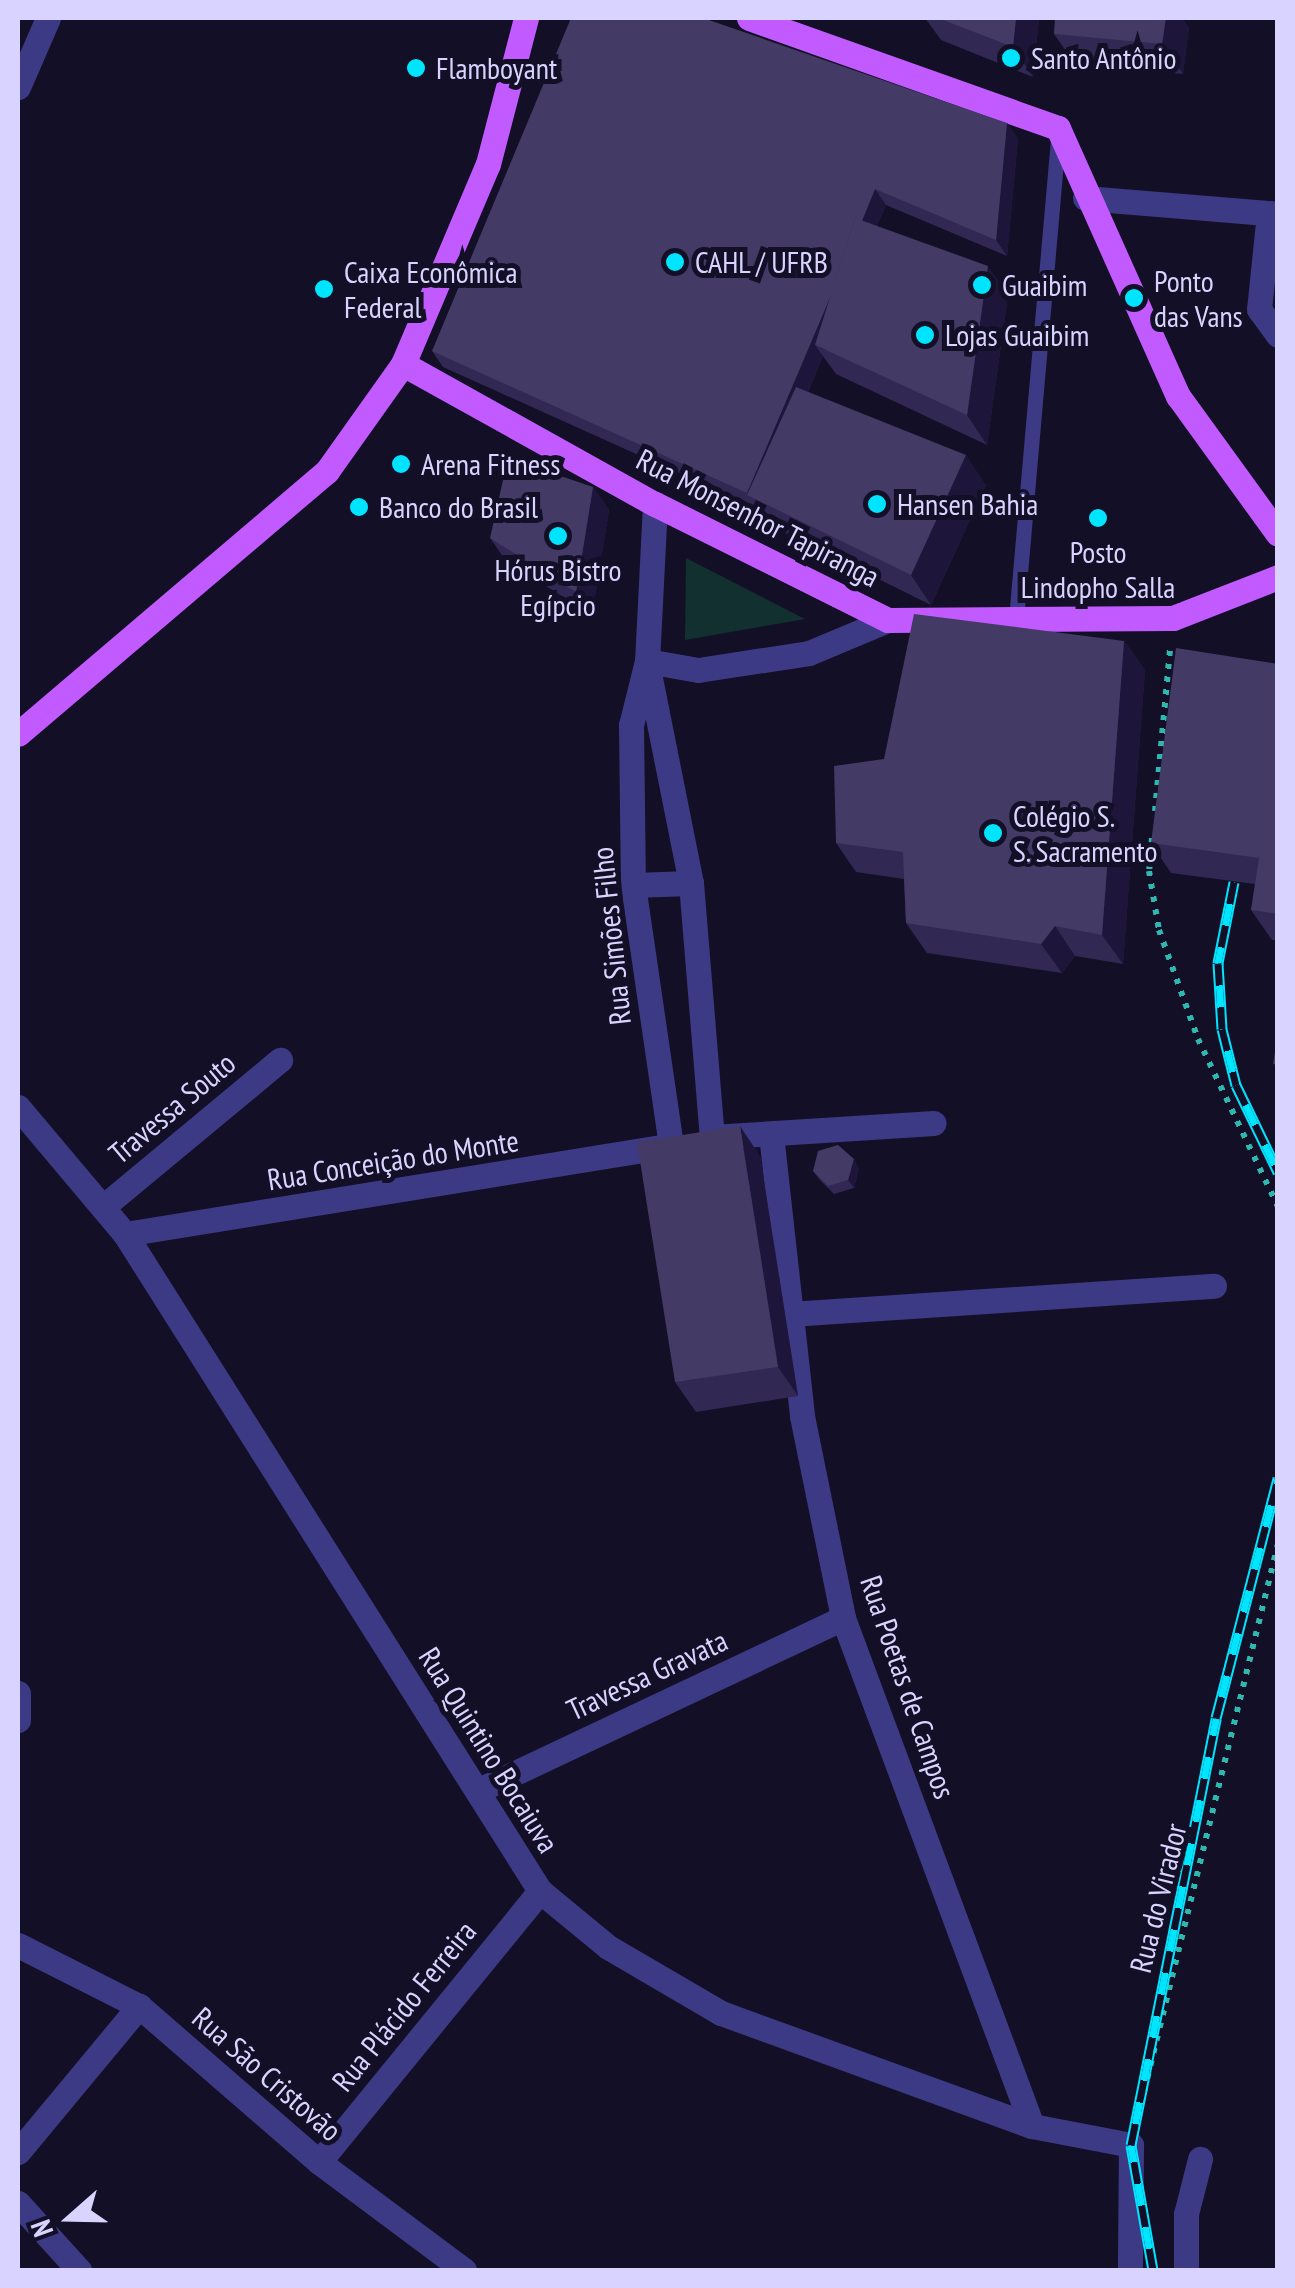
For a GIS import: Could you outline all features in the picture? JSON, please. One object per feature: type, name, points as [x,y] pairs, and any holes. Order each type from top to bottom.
[{"type":"main road","points":[[18,734],[326,471],[403,364],[488,164],[526,18]]},
{"type":"main road","points":[[749,18],[1058,128],[1085,198],[1178,396],[1278,534]]},
{"type":"main road","name":"Rua Monsenhor Tapiranga","points":[[403,364],[655,504],[888,620],[1173,618]]},
{"type":"main road","points":[[1173,618],[1278,576]]},
{"type":"street","points":[[18,87],[48,18]]},
{"type":"street","points":[[1085,198],[1273,214],[1259,309],[1278,335]]},
{"type":"street","name":"Rua Simões Filho","points":[[655,504],[646,661],[631,725],[632,885],[671,1145]]},
{"type":"street","points":[[646,661],[698,670],[808,654],[888,620]]},
{"type":"street","name":"Rua Simões Filho","points":[[646,661],[664,723],[691,883],[712,1137]]},
{"type":"street","points":[[632,885],[691,883]]},
{"type":"street","name":"Travessa Souto","points":[[104,1206],[280,1060]]},
{"type":"street","name":"Rua Quintino Bocaiuva","points":[[18,1107],[125,1234],[540,1891],[608,1946],[722,2013],[1032,2126],[1132,2145]]},
{"type":"street","name":"Rua Conceição do Monte","points":[[125,1234],[712,1137],[934,1123]]},
{"type":"street","name":"Rua Poetas de Campos","points":[[771,1134],[802,1416],[844,1618],[1032,2126]]},
{"type":"street","points":[[790,1314],[1214,1286]]},
{"type":"street","name":"Travessa Gravata","points":[[478,1791],[844,1618]]},
{"type":"street","points":[[18,1693],[18,1720]]},
{"type":"street","name":"Rua Plácido Ferreira","points":[[319,2162],[540,1891]]},
{"type":"street","name":"Rua São Cristovão","points":[[18,1945],[139,2006],[319,2162],[464,2270]]},
{"type":"street","points":[[18,2152],[139,2006]]},
{"type":"street","points":[[1130,2270],[1132,2145]]},
{"type":"street","points":[[1186,2270],[1186,2214],[1200,2159]]},
{"type":"street","points":[[18,2203],[79,2270]]},
{"type":"lane","points":[[1016,619],[1058,128]]},
{"type":"path","points":[[1173,618],[1149,871],[1158,930],[1198,1039],[1278,1207]]},
{"type":"path","name":"Rua do Virador","points":[[1132,2145],[1278,1544]]},
{"type":"green space","points":[[686,558],[805,619],[685,640]]},
{"type":"building","name":"CAHL / UFRB","points":[[571,18],[703,18],[1007,123],[996,240],[875,189],[862,221],[855,218],[832,293],[747,493],[432,351]]},
{"type":"building","points":[[938,18],[1016,18],[1013,47]]},
{"type":"building","points":[[1055,18],[1166,18],[1162,44],[1054,34]]},
{"type":"building","name":"Lojas Guaibim","points":[[855,218],[988,266],[967,415],[815,345]]},
{"type":"building","name":"Hansen Bahia","points":[[796,387],[966,455],[911,575],[747,495]]},
{"type":"building","name":"Hórus Bistro Egípcio","points":[[508,458],[593,487],[576,592],[490,538]]},
{"type":"building","name":"Colégio S. S. Sacramento","points":[[914,614],[1124,641],[1102,935],[1055,926],[1041,944],[906,923],[903,852],[836,843],[834,766],[884,759]]},
{"type":"building","points":[[1176,648],[1278,664],[1278,914],[1251,910],[1259,858],[1151,843]]},
{"type":"building","points":[[1278,1032],[1278,1065],[1273,1064]]},
{"type":"building","points":[[740,1126],[778,1367],[675,1382],[637,1142]]},
{"type":"building","points":[[838,1145],[854,1159],[848,1180],[828,1186],[813,1171],[818,1151]]},
{"type":"railway","points":[[1234,882],[1218,963],[1222,1029],[1236,1085],[1278,1172]]},
{"type":"railway","points":[[1153,2270],[1131,2145],[1216,1718],[1278,1478]]},
{"type":"place","name":"Santo Antônio","points":[[1011,58]]},
{"type":"place","name":"Flamboyant","points":[[416,68]]},
{"type":"place","name":"CAHL / UFRB","points":[[675,262]]},
{"type":"place","name":"Guaibim","points":[[982,285]]},
{"type":"place","name":"Caixa Econômica Federal","points":[[324,289]]},
{"type":"place","name":"Ponto das Vans","points":[[1134,298]]},
{"type":"place","name":"Lojas Guaibim","points":[[925,335]]},
{"type":"place","name":"Arena Fitness","points":[[401,464]]},
{"type":"place","name":"Hansen Bahia","points":[[877,504]]},
{"type":"place","name":"Banco do Brasil","points":[[359,507]]},
{"type":"place","name":"Posto Lindopho Salla","points":[[1098,518]]},
{"type":"place","name":"Hórus Bistro Egípcio","points":[[558,536]]},
{"type":"place","name":"Colégio S. S. Sacramento","points":[[993,833]]}]
